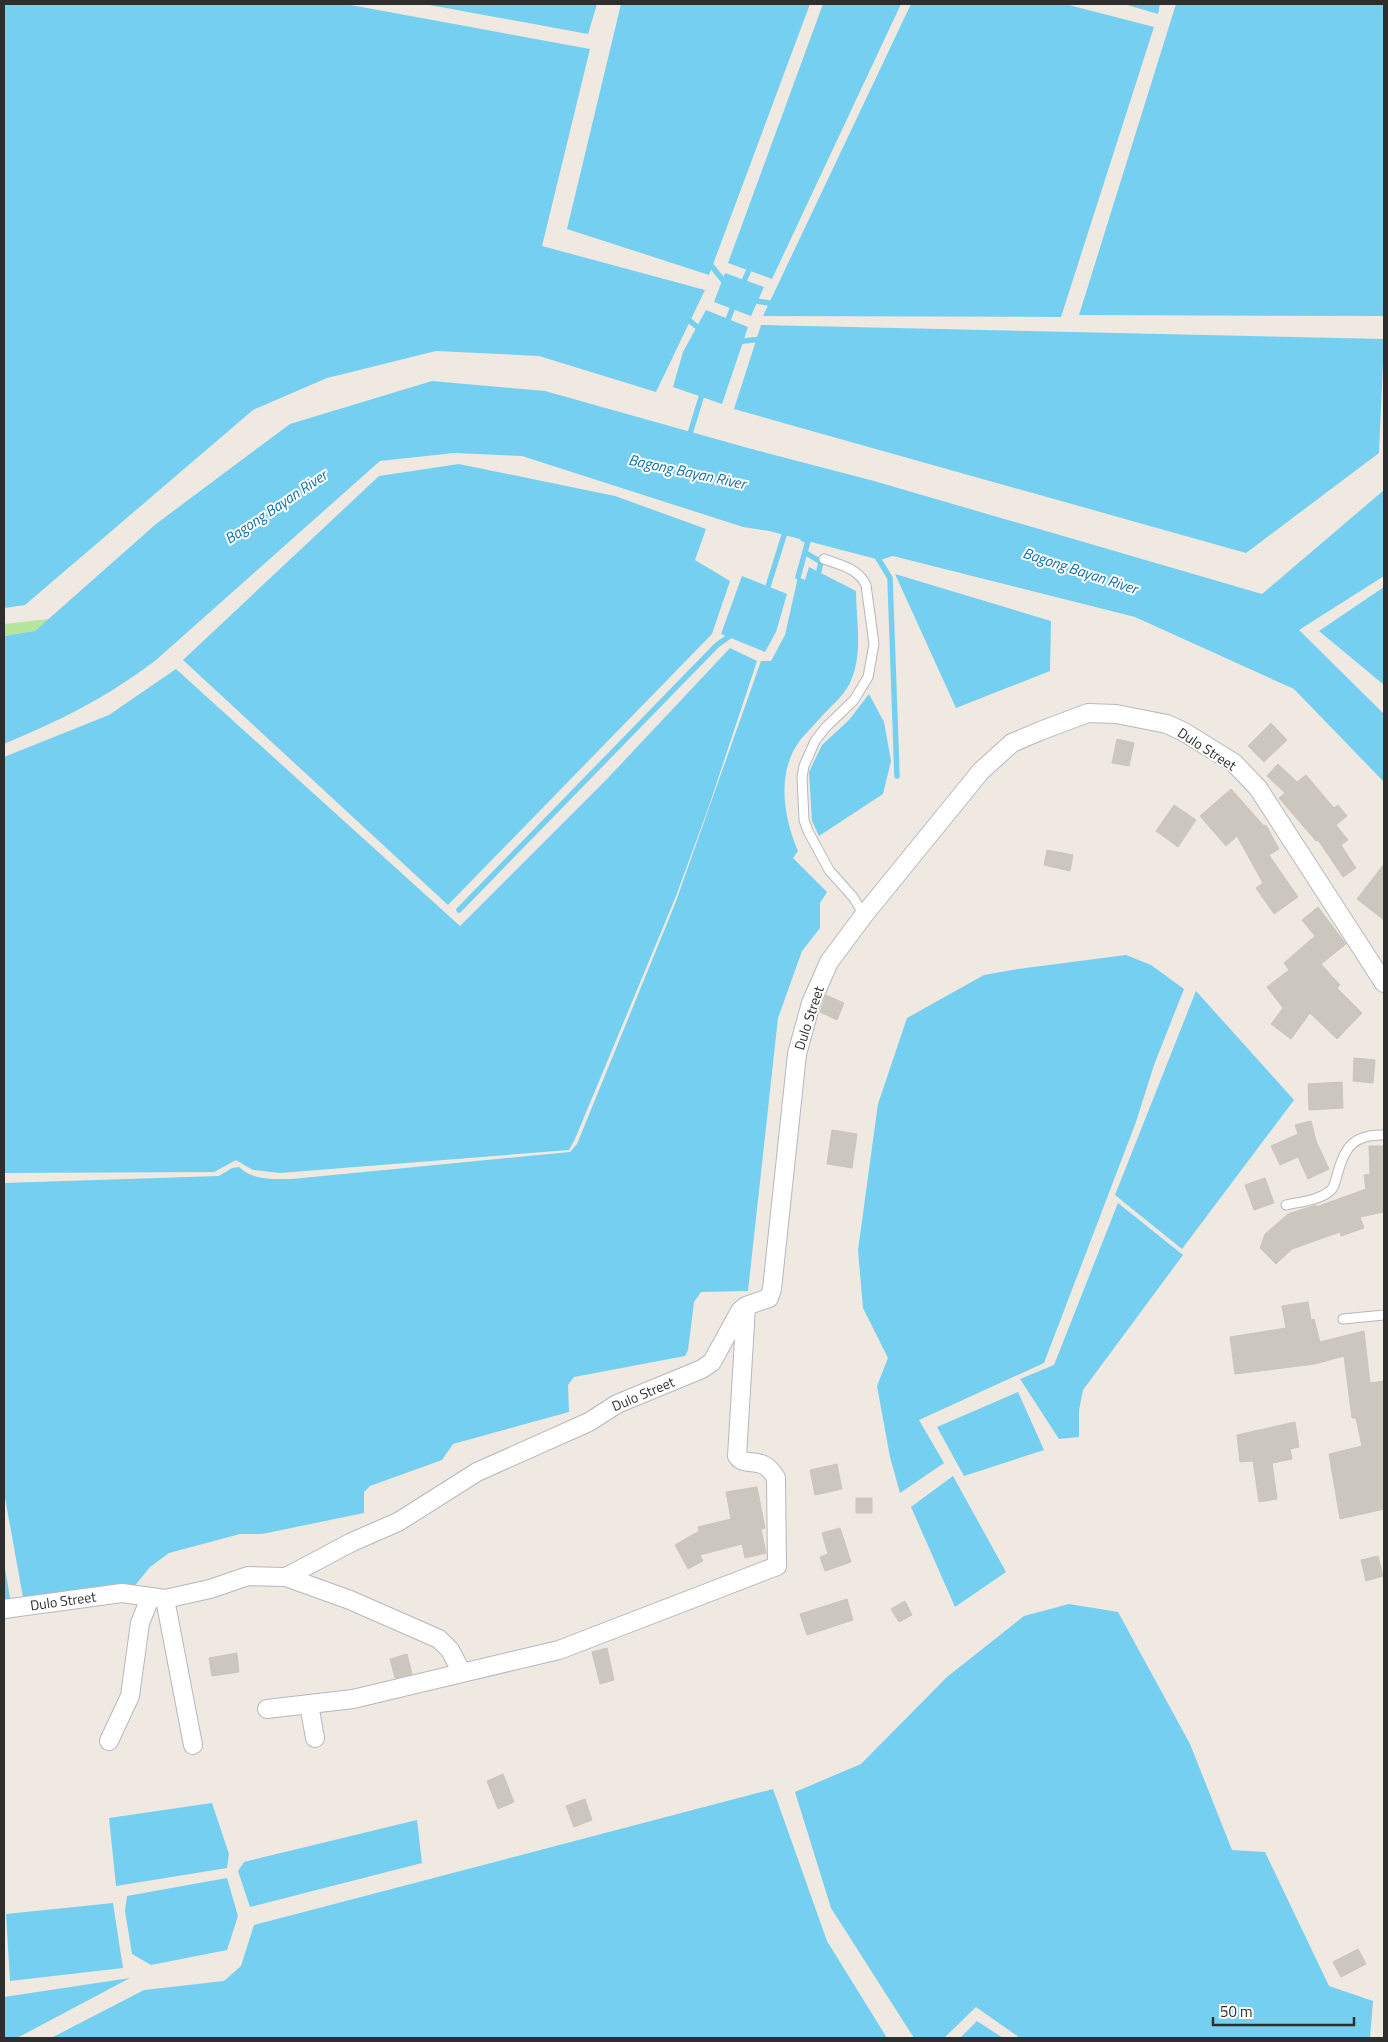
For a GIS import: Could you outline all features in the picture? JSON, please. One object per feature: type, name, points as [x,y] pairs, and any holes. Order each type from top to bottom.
[{"type":"street","name":"Dulo Street","points":[[286,1577],[352,1542],[398,1522],[477,1472],[589,1422],[617,1404],[702,1369],[712,1362],[737,1316],[746,1306],[769,1298],[772,1289],[796,1054],[811,1003],[829,962],[864,915],[981,771],[1012,743],[1088,713],[1116,714],[1167,724],[1200,740],[1234,763],[1258,788],[1384,983]]},
{"type":"street","points":[[267,1708],[353,1699],[558,1650],[777,1566],[776,1478],[770,1468],[761,1462],[744,1462],[737,1456],[746,1306]]},
{"type":"street","points":[[109,1741],[130,1696],[140,1623],[158,1598],[210,1588],[248,1576],[286,1577],[350,1600],[439,1639],[450,1650],[462,1673]]},
{"type":"street","name":"Dulo Street","points":[[4,1609],[122,1593],[158,1598]]},
{"type":"street","points":[[158,1598],[193,1745]]},
{"type":"street","points":[[309,1704],[314,1738]]},
{"type":"lane","points":[[824,559],[857,572],[862,576],[866,585],[874,644],[868,677],[864,685],[854,700],[824,728],[808,754],[802,777],[804,820],[829,870],[853,897],[864,915]]},
{"type":"lane","points":[[1286,1205],[1324,1195],[1332,1189],[1343,1154],[1349,1145],[1366,1137],[1384,1135]]},
{"type":"lane","points":[[1343,1319],[1384,1315]]},
{"type":"green space","points":[[49,619],[35,631],[4,636],[4,624]]},
{"type":"water","points":[[4,4],[345,4],[590,49],[542,246],[705,290],[656,392],[539,356],[436,351],[327,378],[253,410],[25,605],[4,608]]},
{"type":"water","points":[[424,4],[597,4],[588,34]]},
{"type":"water","points":[[621,4],[810,4],[709,275],[567,229]]},
{"type":"water","points":[[823,4],[901,4],[772,279],[728,263]]},
{"type":"water","points":[[911,4],[1065,4],[1154,27],[1061,317],[763,316]]},
{"type":"water","points":[[1124,4],[1160,4],[1158,14]]},
{"type":"water","points":[[1176,4],[1384,4],[1383,316],[1079,315]]},
{"type":"water","points":[[725,273],[764,287],[751,316],[714,302]]},
{"type":"water","points":[[706,310],[748,327],[722,404],[673,387],[683,352]]},
{"type":"water","points":[[761,325],[1384,339],[1379,453],[1246,553],[734,409]]},
{"type":"water","name":"Bagong Bayan River","points":[[432,381],[545,391],[874,481],[1262,594],[1384,490],[1384,576],[1299,630],[1384,714],[1384,782],[1294,689],[1135,617],[893,556],[880,560],[769,531],[743,527],[522,456],[454,453],[380,461],[156,660],[119,686],[83,707],[4,744],[4,636],[35,631],[156,524],[290,424]]},
{"type":"water","points":[[459,464],[615,496],[706,529],[695,560],[730,581],[712,634],[448,905],[183,660],[379,476]]},
{"type":"water","points":[[809,567],[856,591],[858,645],[855,667],[847,689],[801,739],[793,752],[785,779],[786,809],[798,851],[793,858],[827,892],[820,903],[820,928],[802,951],[778,1018],[748,1291],[701,1292],[694,1302],[688,1350],[685,1356],[574,1377],[568,1385],[569,1412],[453,1444],[442,1460],[370,1486],[364,1492],[364,1513],[262,1534],[240,1534],[169,1553],[150,1567],[133,1588],[24,1603],[4,1492],[4,1183],[219,1176],[232,1168],[239,1167],[257,1177],[292,1179],[570,1152],[577,1144],[675,904],[761,661],[771,661],[785,635],[798,577],[805,580]]},
{"type":"water","points":[[895,574],[1051,621],[1050,671],[956,708]]},
{"type":"water","points":[[742,576],[787,594],[776,632],[765,652],[721,634]]},
{"type":"water","points":[[1384,587],[1384,685],[1319,631]]},
{"type":"water","points":[[730,648],[757,661],[709,806],[676,896],[569,1150],[280,1173],[253,1170],[236,1160],[214,1172],[4,1173],[4,757],[109,715],[176,669],[460,926],[607,779]]},
{"type":"water","points":[[869,694],[884,722],[891,761],[883,794],[819,836],[812,821],[809,772],[822,745],[849,720]]},
{"type":"water","points":[[1126,955],[1151,965],[1184,989],[1154,1065],[1136,1122],[1044,1363],[919,1420],[944,1463],[900,1493],[890,1457],[877,1386],[888,1358],[863,1308],[858,1250],[878,1104],[907,1018],[984,975]]},
{"type":"water","points":[[1196,991],[1294,1100],[1182,1249],[1115,1195]]},
{"type":"water","points":[[1118,1203],[1183,1255],[1083,1390],[1079,1410],[1079,1437],[1059,1439],[1020,1379],[1054,1365]]},
{"type":"water","points":[[1018,1392],[1044,1450],[964,1476],[937,1427]]},
{"type":"water","points":[[953,1476],[1006,1572],[955,1607],[911,1507]]},
{"type":"water","points":[[4,1562],[11,1604],[4,1605]]},
{"type":"water","points":[[1069,1604],[1118,1612],[1190,1744],[1232,1850],[1265,1852],[1329,1986],[1373,2001],[1370,2038],[1020,2038],[976,2007],[944,2038],[914,2038],[831,1908],[795,1792],[861,1764],[947,1677],[1024,1616]]},
{"type":"water","points":[[773,1789],[827,1941],[887,2038],[51,2038],[144,1990],[224,1981],[241,1966],[254,1925]]},
{"type":"water","points":[[212,1803],[229,1854],[227,1868],[116,1886],[109,1818]]},
{"type":"water","points":[[417,1820],[422,1863],[250,1907],[238,1871],[244,1862]]},
{"type":"water","points":[[227,1878],[238,1916],[227,1950],[151,1965],[132,1954],[125,1911],[127,1896]]},
{"type":"water","points":[[113,1903],[123,1968],[10,1981],[6,1914]]},
{"type":"water","points":[[130,1978],[17,2038],[4,2038],[4,1997]]},
{"type":"water","points":[[977,2021],[1003,2038],[960,2038]]},
{"type":"building","points":[[1271,723],[1287,740],[1264,762],[1248,746]]},
{"type":"building","points":[[1117,739],[1134,743],[1129,766],[1112,763]]},
{"type":"building","points":[[1278,764],[1297,782],[1306,775],[1334,808],[1338,805],[1347,816],[1336,825],[1348,840],[1341,845],[1356,868],[1343,877],[1318,840],[1316,841],[1279,798],[1285,793],[1267,776]]},
{"type":"building","points":[[1231,789],[1264,826],[1266,825],[1279,849],[1269,855],[1298,897],[1274,914],[1256,888],[1263,883],[1237,836],[1226,846],[1200,816]]},
{"type":"building","points":[[1174,805],[1196,820],[1178,847],[1156,831]]},
{"type":"building","points":[[1047,850],[1073,855],[1070,871],[1044,865]]},
{"type":"building","points":[[1384,864],[1384,920],[1357,899]]},
{"type":"building","points":[[1318,907],[1346,944],[1321,964],[1340,985],[1337,988],[1362,1013],[1337,1039],[1310,1013],[1291,1039],[1271,1024],[1283,1008],[1267,987],[1289,970],[1284,963],[1315,936],[1302,920]]},
{"type":"building","points":[[826,995],[844,1003],[837,1020],[820,1012]]},
{"type":"building","points":[[1354,1058],[1375,1060],[1373,1083],[1353,1081]]},
{"type":"building","points":[[1342,1082],[1343,1108],[1309,1110],[1308,1084]]},
{"type":"building","points":[[1311,1121],[1316,1141],[1329,1169],[1308,1179],[1298,1157],[1280,1165],[1271,1146],[1298,1134],[1295,1125]]},
{"type":"building","points":[[832,1130],[857,1134],[852,1168],[827,1164]]},
{"type":"building","points":[[1369,1146],[1384,1146],[1384,1212],[1360,1217],[1364,1228],[1341,1236],[1340,1232],[1292,1249],[1276,1264],[1260,1248],[1265,1234],[1288,1214],[1316,1205],[1316,1207],[1366,1189],[1364,1175],[1370,1174]]},
{"type":"building","points":[[1265,1178],[1274,1203],[1254,1210],[1245,1185]]},
{"type":"building","points":[[1308,1302],[1311,1320],[1314,1319],[1320,1342],[1364,1331],[1370,1383],[1384,1381],[1384,1509],[1340,1519],[1329,1454],[1362,1446],[1356,1418],[1352,1418],[1344,1356],[1315,1364],[1235,1374],[1230,1337],[1286,1328],[1282,1306]]},
{"type":"building","points":[[1295,1422],[1299,1447],[1290,1449],[1292,1459],[1272,1463],[1277,1499],[1259,1502],[1253,1461],[1240,1462],[1237,1435]]},
{"type":"building","points":[[837,1464],[842,1489],[815,1495],[810,1470]]},
{"type":"building","points":[[757,1487],[765,1528],[761,1529],[766,1553],[745,1558],[742,1544],[700,1555],[703,1561],[688,1569],[675,1545],[699,1531],[698,1527],[731,1519],[726,1492]]},
{"type":"building","points":[[856,1498],[872,1498],[872,1513],[856,1513]]},
{"type":"building","points":[[840,1528],[851,1562],[825,1571],[820,1557],[828,1554],[822,1533]]},
{"type":"building","points":[[1378,1556],[1383,1576],[1366,1581],[1361,1560]]},
{"type":"building","points":[[847,1599],[853,1620],[807,1635],[800,1614]]},
{"type":"building","points":[[905,1601],[912,1615],[899,1622],[891,1609]]},
{"type":"building","points":[[607,1648],[614,1680],[600,1684],[592,1652]]},
{"type":"building","points":[[237,1653],[239,1672],[212,1676],[209,1658]]},
{"type":"building","points":[[407,1654],[412,1674],[395,1678],[390,1659]]},
{"type":"building","points":[[503,1774],[514,1802],[498,1809],[487,1781]]},
{"type":"building","points":[[585,1799],[592,1820],[574,1827],[566,1806]]},
{"type":"building","points":[[1358,1949],[1366,1964],[1341,1977],[1333,1962]]},
{"type":"waterway","points":[[710,264],[726,284]]},
{"type":"waterway","points":[[742,286],[751,265]]},
{"type":"waterway","points":[[751,300],[774,304]]},
{"type":"waterway","points":[[726,325],[734,304]]},
{"type":"waterway","points":[[690,321],[702,331]]},
{"type":"waterway","points":[[736,342],[761,339]]},
{"type":"waterway","points":[[690,439],[703,391]]},
{"type":"waterway","points":[[766,593],[786,529]]},
{"type":"waterway","points":[[798,577],[808,541],[803,539]]},
{"type":"waterway","points":[[806,553],[821,562],[819,571]]},
{"type":"waterway","points":[[876,555],[890,578],[897,776]]},
{"type":"waterway","points":[[459,910],[717,645],[734,633]]}]
